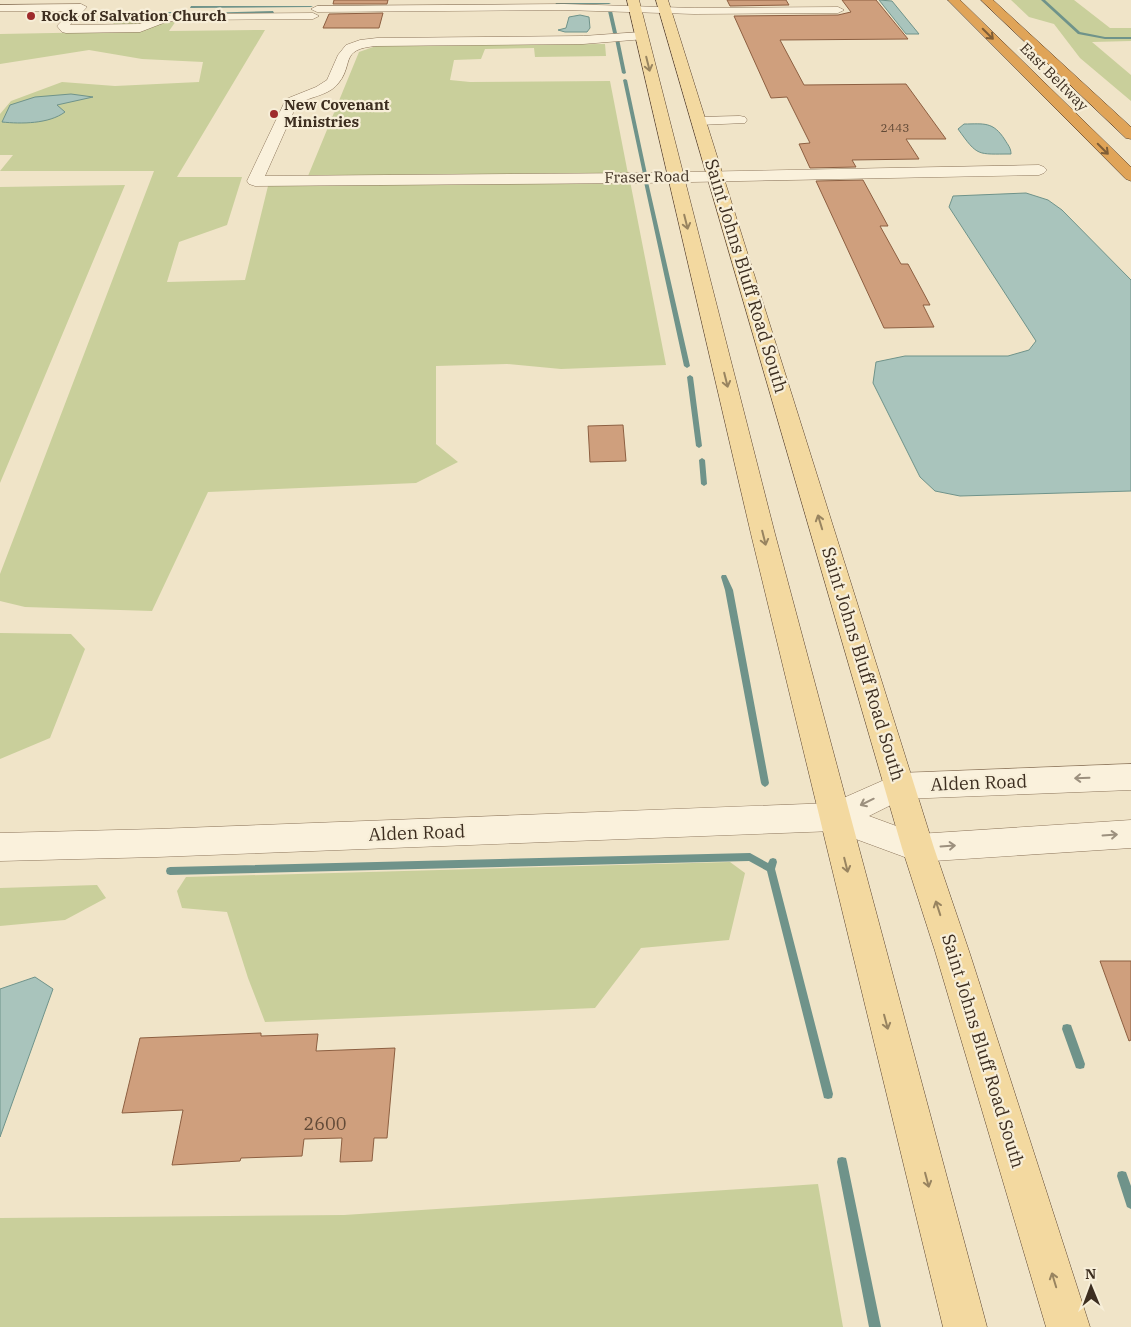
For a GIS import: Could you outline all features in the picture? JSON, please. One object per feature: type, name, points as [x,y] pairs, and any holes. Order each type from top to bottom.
[{"type":"highway","name":"East Beltway","points":[[954,0],[1131,176]]},
{"type":"highway","name":"East Beltway","points":[[986,0],[1131,135]]},
{"type":"main road","points":[[634,4],[674,177],[884,1015],[966,1327]]},
{"type":"main road","name":"Saint Johns Bluff Road South","points":[[663,5],[918,848],[952,951],[1068,1327]]},
{"type":"street","points":[[0,8],[40,4],[84,4]]},
{"type":"street","points":[[84,4],[63,26],[66,29],[140,28],[164,19],[182,17],[634,4],[838,10]]},
{"type":"street","name":"Fraser Road","points":[[642,36],[583,40],[365,43],[353,45],[347,48],[330,84],[291,102],[255,181],[674,177],[1039,170]]},
{"type":"street","points":[[699,121],[740,120]]},
{"type":"street","name":"Alden Road","points":[[835,818],[900,786],[1131,777]]},
{"type":"street","name":"Alden Road","points":[[0,847],[157,844],[835,818],[918,848],[1131,834]]},
{"type":"green space","points":[[1011,0],[1074,0],[1110,28],[1131,28],[1131,41],[1092,42],[1131,75],[1131,101],[1080,58],[1054,24],[1029,17]]},
{"type":"green space","points":[[116,21],[176,21],[169,31],[265,30],[177,177],[242,177],[227,225],[179,242],[167,282],[245,280],[268,186],[630,181],[666,365],[561,369],[507,364],[436,366],[436,444],[458,462],[416,483],[208,492],[152,611],[25,607],[0,601],[0,574],[154,171],[0,171],[13,155],[0,155],[0,114],[11,101],[62,82],[115,86],[199,82],[203,62],[142,59],[89,50],[0,64],[0,34],[106,32]]},
{"type":"green space","points":[[605,44],[606,56],[535,57],[534,48],[485,49],[481,59],[454,60],[450,80],[470,82],[610,81],[628,174],[308,176],[359,52],[376,46]]},
{"type":"green space","points":[[125,185],[0,483],[0,187]]},
{"type":"green space","points":[[0,633],[71,634],[85,649],[50,738],[0,759]]},
{"type":"green space","points":[[730,862],[745,873],[729,940],[641,948],[595,1008],[265,1022],[248,978],[227,912],[182,908],[177,891],[186,877]]},
{"type":"green space","points":[[97,885],[106,898],[65,920],[0,926],[0,888]]},
{"type":"green space","points":[[818,1184],[843,1327],[0,1327],[0,1218],[344,1215]]},
{"type":"water","points":[[879,0],[892,1],[919,34],[906,34]]},
{"type":"water","points":[[580,15],[589,17],[590,28],[587,32],[565,32],[558,30],[566,28],[569,17]]},
{"type":"water","points":[[71,94],[93,97],[57,105],[65,112],[51,119],[26,123],[2,122],[10,105],[35,97]]},
{"type":"water","points":[[964,124],[983,124],[996,129],[1010,148],[1011,154],[979,152],[970,145],[958,129]]},
{"type":"water","points":[[1026,193],[1048,200],[1062,210],[1131,280],[1131,491],[960,496],[935,491],[920,477],[873,383],[876,362],[905,356],[1008,356],[1029,350],[1036,341],[949,207],[953,196]]},
{"type":"water","points":[[35,977],[53,989],[0,1137],[0,989]]},
{"type":"building","points":[[334,0],[388,0],[387,4],[333,4]]},
{"type":"building","points":[[727,0],[786,0],[789,5],[730,6]]},
{"type":"building","points":[[842,0],[876,0],[908,39],[780,40],[804,85],[906,84],[946,139],[906,139],[919,159],[852,160],[856,167],[810,168],[799,144],[810,143],[787,97],[771,98],[734,16],[838,15],[851,12]]},
{"type":"building","points":[[383,13],[379,28],[323,28],[329,14]]},
{"type":"building","points":[[863,180],[888,226],[880,226],[901,264],[908,264],[930,305],[923,305],[934,327],[884,328],[816,181]]},
{"type":"building","points":[[623,425],[626,461],[590,462],[588,426]]},
{"type":"building","points":[[1100,961],[1131,961],[1131,1040],[1129,1041]]},
{"type":"building","points":[[261,1033],[261,1036],[318,1034],[316,1051],[395,1048],[387,1138],[374,1138],[372,1161],[340,1162],[342,1138],[304,1139],[302,1156],[241,1158],[240,1161],[172,1165],[183,1110],[122,1113],[140,1038]]},
{"type":"waterway","points":[[1043,0],[1079,33],[1105,38],[1131,38]]},
{"type":"waterway","points":[[556,4],[609,4]]},
{"type":"waterway","points":[[191,7],[311,7]]},
{"type":"waterway","points":[[610,11],[615,33]]},
{"type":"waterway","points":[[200,13],[273,12]]},
{"type":"waterway","points":[[126,13],[184,13]]},
{"type":"waterway","points":[[617,39],[624,73]]},
{"type":"waterway","points":[[625,80],[645,174]]},
{"type":"waterway","points":[[646,182],[687,366]]},
{"type":"waterway","points":[[690,377],[699,446]]},
{"type":"waterway","points":[[702,460],[704,484]]},
{"type":"waterway","points":[[724,577],[729,590],[765,783]]},
{"type":"waterway","points":[[170,871],[750,857],[771,869]]},
{"type":"waterway","points":[[771,869],[773,862]]},
{"type":"waterway","points":[[771,869],[828,1094]]},
{"type":"waterway","points":[[1067,1029],[1080,1064]]},
{"type":"waterway","points":[[842,1162],[875,1327]]},
{"type":"waterway","points":[[1122,1176],[1131,1203]]},
{"type":"place","name":"Rock of Salvation Church","points":[[31,16]]},
{"type":"place","name":"New Covenant Ministries","points":[[274,114]]}]
